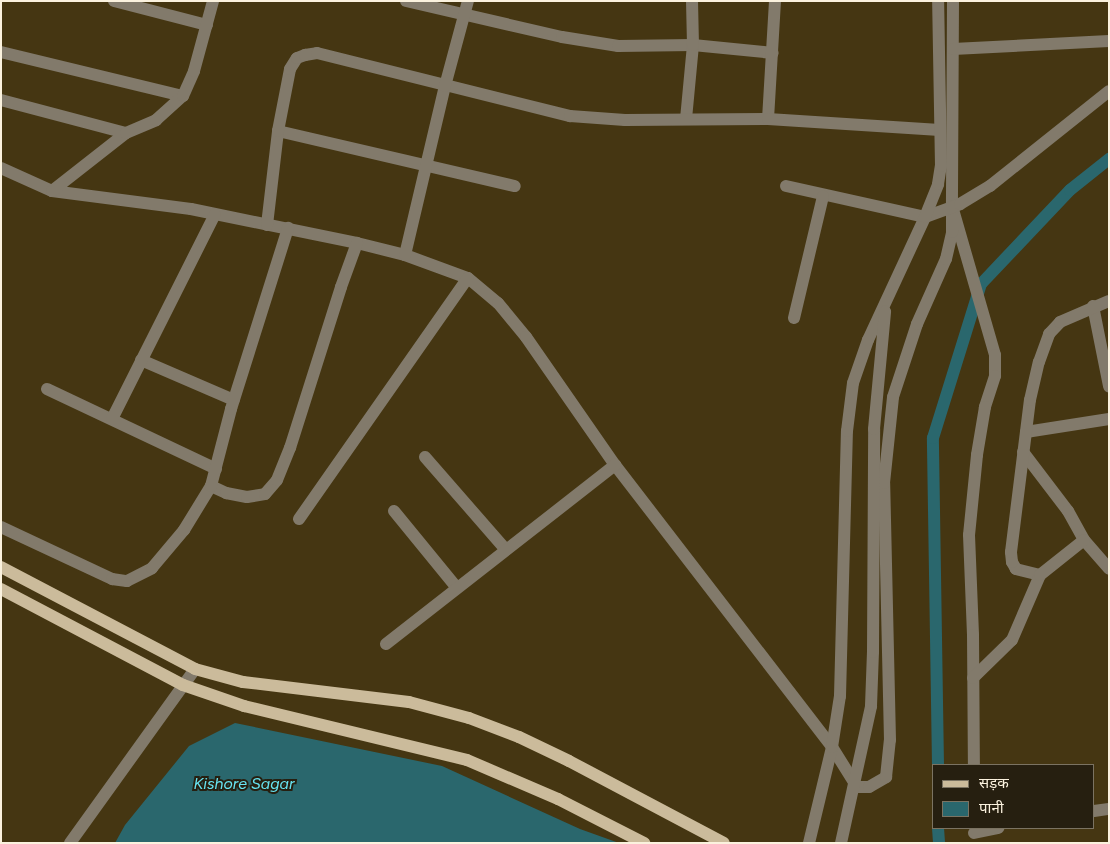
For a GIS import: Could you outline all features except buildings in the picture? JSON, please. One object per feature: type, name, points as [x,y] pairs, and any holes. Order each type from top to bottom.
[{"type":"main road","points":[[1,567],[195,669],[243,682],[409,702],[469,718],[519,737],[560,757],[724,843]]},
{"type":"main road","points":[[1,590],[183,685],[244,706],[467,760],[558,800],[644,843]]},
{"type":"street","points":[[114,1],[206,25]]},
{"type":"street","points":[[52,191],[126,133],[156,120],[183,96],[194,71],[213,1]]},
{"type":"street","points":[[406,1],[464,16],[562,37],[618,46],[693,45],[773,53]]},
{"type":"street","points":[[405,255],[445,86],[468,1]]},
{"type":"street","points":[[686,119],[693,45],[692,1]]},
{"type":"street","points":[[768,119],[775,1]]},
{"type":"street","points":[[809,843],[832,747],[840,696],[847,431],[853,384],[868,340],[925,217],[938,184],[941,166],[938,1]]},
{"type":"street","points":[[1,168],[52,191],[215,214],[288,228],[405,255],[468,278],[498,303],[526,337],[615,465],[832,747],[857,787],[869,787],[886,777],[890,740],[884,483],[894,397],[916,324],[946,259],[952,232],[953,1]]},
{"type":"street","points":[[953,49],[1109,41]]},
{"type":"street","points":[[1,52],[183,96]]},
{"type":"street","points":[[267,225],[278,131],[290,69],[297,58],[317,53],[570,116],[625,120],[768,119],[940,130]]},
{"type":"street","points":[[786,186],[823,196],[925,217],[952,206],[990,186],[1109,91]]},
{"type":"street","points":[[1,100],[126,133]]},
{"type":"street","points":[[278,131],[515,186]]},
{"type":"street","points":[[794,318],[823,196]]},
{"type":"street","points":[[952,206],[995,356],[995,376],[985,407],[977,455],[969,535],[974,764]]},
{"type":"street","points":[[112,419],[215,214]]},
{"type":"street","points":[[1,527],[112,579],[127,581],[152,568],[184,530],[211,486],[234,400],[288,228]]},
{"type":"street","points":[[211,486],[226,493],[246,497],[265,494],[277,480],[290,448],[340,287],[357,243]]},
{"type":"street","points":[[299,519],[468,278]]},
{"type":"street","points":[[1040,575],[1016,569],[1012,562],[1011,552],[1030,400],[1039,362],[1049,334],[1060,322],[1093,306],[1109,301]]},
{"type":"street","points":[[841,843],[871,706],[874,429],[886,302]]},
{"type":"street","points":[[1093,306],[1109,386]]},
{"type":"street","points":[[141,360],[234,400]]},
{"type":"street","points":[[47,389],[216,469]]},
{"type":"street","points":[[1026,432],[1109,419]]},
{"type":"street","points":[[1023,452],[1068,511],[1084,540],[1109,569]]},
{"type":"street","points":[[425,456],[506,550]]},
{"type":"street","points":[[386,644],[615,465]]},
{"type":"street","points":[[394,512],[458,588]]},
{"type":"street","points":[[973,678],[1012,640],[1040,575],[1084,540]]},
{"type":"street","points":[[70,843],[195,669]]},
{"type":"street","points":[[1095,811],[1109,809]]},
{"type":"street","points":[[975,835],[995,829]]},
{"type":"water","name":"Kishore Sagar","points":[[235,723],[442,766],[580,829],[619,843],[115,843],[125,825],[189,746]]},
{"type":"waterway","points":[[938,764],[933,438],[981,284],[1070,190],[1109,159]]},
{"type":"waterway","points":[[938,829],[939,843]]}]
